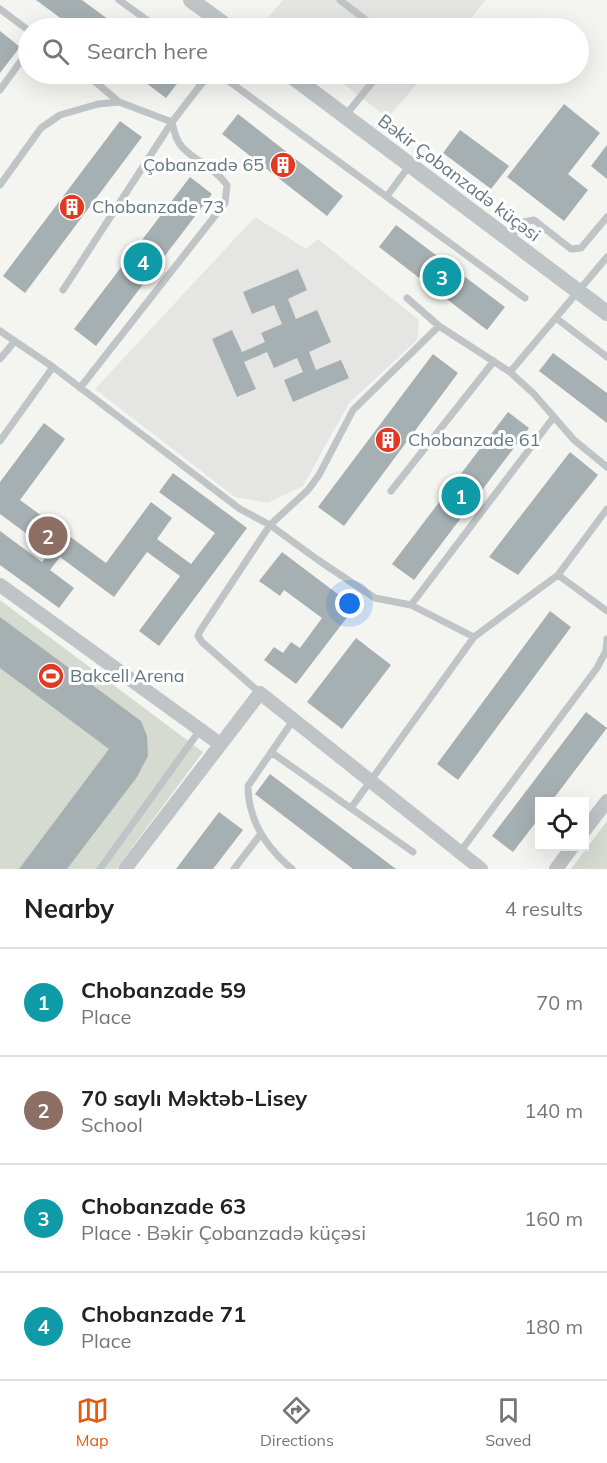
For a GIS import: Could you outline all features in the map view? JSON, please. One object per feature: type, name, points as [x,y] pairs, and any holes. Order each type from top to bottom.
[{"type":"street","points":[[192,0],[216,18]]},
{"type":"street","name":"Bəkir Çobanzadə küçəsi","points":[[302,84],[607,313]]},
{"type":"street","points":[[0,585],[220,744]]},
{"type":"street","points":[[125,869],[260,693],[481,869]]},
{"type":"street","points":[[589,826],[607,801]]},
{"type":"street","points":[[556,869],[569,851]]},
{"type":"lane","points":[[119,0],[144,18]]},
{"type":"lane","points":[[340,0],[363,18]]},
{"type":"lane","points":[[0,9],[18,22]]},
{"type":"lane","points":[[0,90],[18,65]]},
{"type":"lane","points":[[98,84],[119,102],[172,122]]},
{"type":"lane","points":[[63,290],[172,122],[201,84]]},
{"type":"lane","points":[[233,84],[525,298]]},
{"type":"lane","points":[[345,116],[371,84]]},
{"type":"lane","points":[[0,185],[41,128],[60,115],[98,104],[119,102]]},
{"type":"lane","points":[[80,388],[225,202],[227,185],[220,174],[182,148],[175,135],[172,122]]},
{"type":"lane","points":[[387,196],[410,165]]},
{"type":"lane","points":[[509,240],[523,222],[534,220],[571,249],[576,250],[581,248],[607,217]]},
{"type":"lane","points":[[510,372],[607,257]]},
{"type":"lane","points":[[407,298],[440,326],[510,372],[534,394],[574,440],[607,468]]},
{"type":"lane","points":[[556,318],[607,357]]},
{"type":"lane","points":[[260,693],[198,636],[270,525],[308,490],[319,475],[353,410],[440,326]]},
{"type":"lane","points":[[0,331],[53,367],[240,510],[270,525],[375,598],[411,605],[474,637]]},
{"type":"lane","points":[[0,359],[15,341]]},
{"type":"lane","points":[[391,491],[494,361]]},
{"type":"lane","points":[[0,441],[2,432],[53,367]]},
{"type":"lane","points":[[411,605],[553,418]]},
{"type":"lane","points":[[351,808],[474,637],[558,575],[607,509]]},
{"type":"lane","points":[[558,575],[607,611]]},
{"type":"lane","points":[[460,852],[597,668],[606,651],[607,639]]},
{"type":"lane","points":[[292,869],[275,855],[260,835],[248,798],[248,786],[294,719]]},
{"type":"lane","points":[[100,869],[200,730]]},
{"type":"lane","points":[[271,752],[413,852]]},
{"type":"lane","points":[[234,869],[260,835]]},
{"type":"shaded area","points":[[283,0],[486,0],[471,18],[267,18]]},
{"type":"shaded area","points":[[344,84],[417,84],[388,118]]},
{"type":"shaded area","points":[[255,217],[306,249],[318,239],[419,320],[417,340],[349,403],[303,486],[268,503],[235,497],[95,389]]},
{"type":"shaded area","name":"Bakcell Arena","points":[[0,600],[203,752],[116,869],[0,869]]},
{"type":"shaded area","points":[[607,821],[607,869],[571,869],[584,851],[589,851],[589,845]]},
{"type":"building","points":[[36,0],[82,0],[106,18],[60,18]]},
{"type":"building","points":[[0,31],[18,45],[18,50],[0,73]]},
{"type":"building","points":[[147,84],[177,84],[166,98]]},
{"type":"building","points":[[564,104],[600,133],[568,174],[588,190],[564,221],[507,177]]},
{"type":"building","name":"Çobanzadə 65","points":[[238,114],[343,196],[327,216],[222,134]]},
{"type":"building","name":"Chobanzade 73","points":[[120,121],[142,137],[25,293],[3,276]]},
{"type":"building","points":[[460,130],[509,166],[491,189],[443,153]]},
{"type":"building","points":[[607,145],[607,179],[591,166]]},
{"type":"building","points":[[190,177],[212,194],[96,346],[74,329]]},
{"type":"building","points":[[396,225],[505,307],[487,330],[379,247]]},
{"type":"building","points":[[298,269],[307,290],[288,299],[296,319],[317,310],[331,342],[309,352],[316,370],[341,360],[349,378],[293,402],[284,380],[303,372],[297,358],[274,368],[267,352],[244,362],[256,389],[237,397],[212,339],[232,330],[242,352],[265,342],[261,333],[282,324],[274,305],[252,314],[243,292]]},
{"type":"building","points":[[553,353],[607,393],[607,423],[539,371]]},
{"type":"building","name":"Chobanzade 61","points":[[433,354],[458,373],[344,526],[318,507]]},
{"type":"building","points":[[508,412],[529,428],[414,580],[392,564]]},
{"type":"building","points":[[44,423],[65,439],[20,500],[106,563],[151,502],[172,518],[157,539],[191,564],[215,533],[159,492],[173,473],[247,528],[159,646],[139,631],[180,576],[147,552],[114,597],[60,557],[50,570],[74,588],[59,608],[0,565],[0,531],[42,562],[50,551],[0,514],[0,482]]},
{"type":"building","points":[[570,452],[598,475],[518,575],[489,557]]},
{"type":"building","points":[[282,552],[355,607],[296,684],[264,660],[274,647],[283,653],[291,642],[300,648],[322,618],[284,590],[280,596],[259,581]]},
{"type":"building","points":[[550,611],[571,627],[458,780],[437,764]]},
{"type":"building","points":[[0,617],[141,721],[147,736],[148,756],[137,777],[67,869],[19,869],[109,749],[0,668]]},
{"type":"building","points":[[356,638],[391,665],[342,729],[307,702]]},
{"type":"building","points":[[586,712],[607,728],[555,797],[535,797],[535,823],[513,852],[492,836]]},
{"type":"building","points":[[270,774],[396,869],[353,869],[255,794]]},
{"type":"building","points":[[219,812],[243,830],[213,869],[176,869]]},
{"type":"place","name":"Çobanzadə 65","points":[[283,165]]},
{"type":"place","name":"Chobanzade 73","points":[[72,207]]},
{"type":"place","name":"Chobanzade 71","points":[[143,262]]},
{"type":"place","name":"Chobanzade 63","points":[[442,277]]},
{"type":"place","name":"Chobanzade 61","points":[[388,440]]},
{"type":"place","name":"Chobanzade 59","points":[[461,496]]},
{"type":"place","name":"70 saylı Məktəb-Lisey","points":[[48,536]]},
{"type":"place","name":"Bakcell Arena","points":[[51,676]]}]
